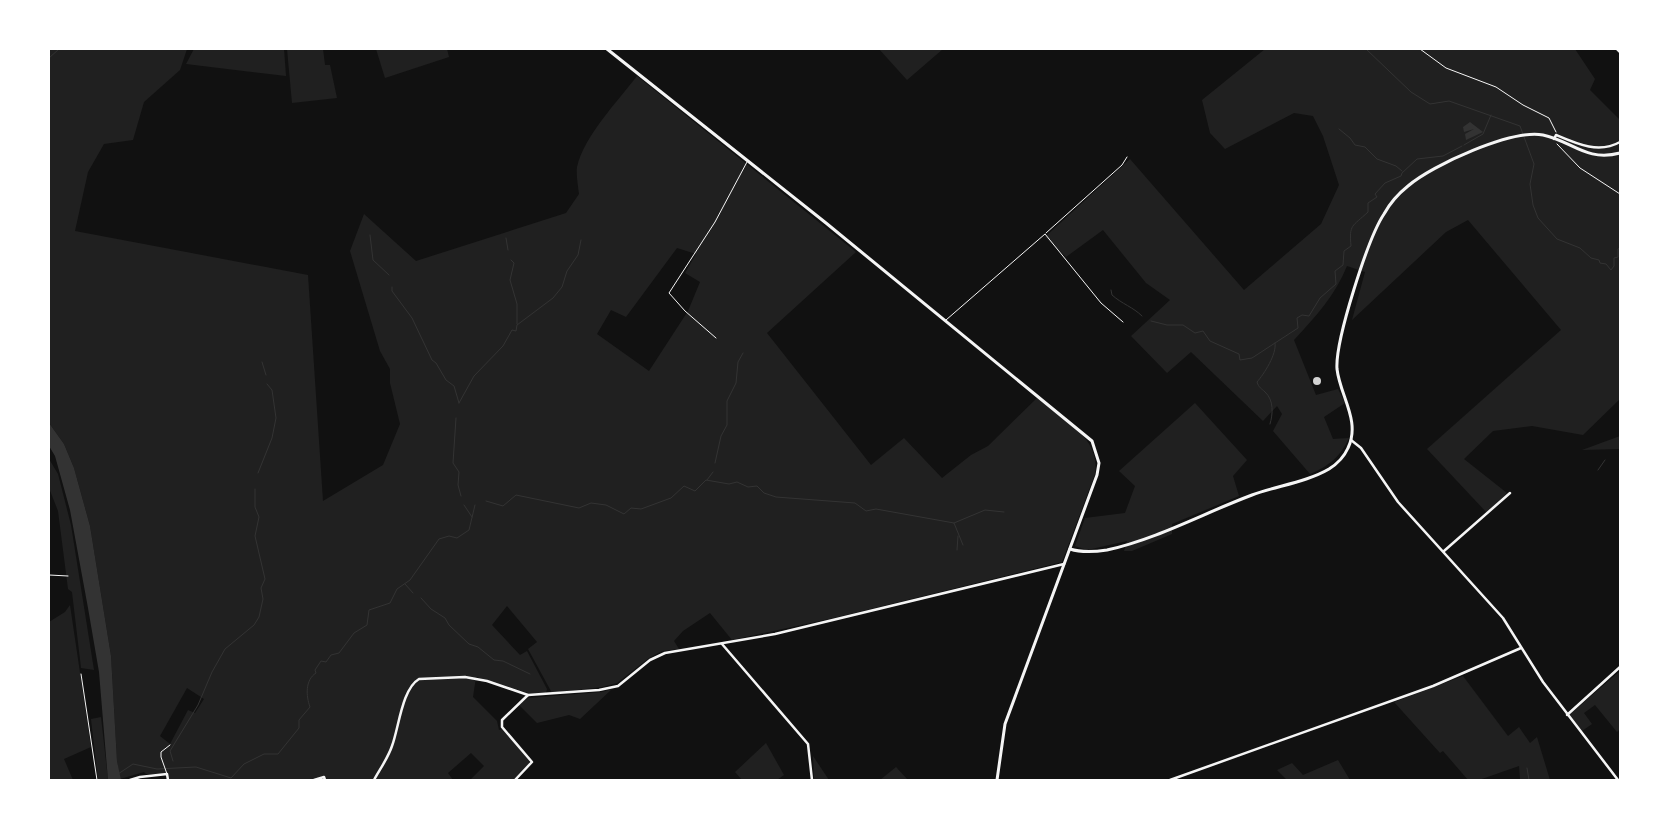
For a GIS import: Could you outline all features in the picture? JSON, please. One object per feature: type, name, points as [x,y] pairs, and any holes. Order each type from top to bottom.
[{"type":"street","points":[[607,49],[946,320],[1092,441],[1100,463],[1097,475],[1005,724],[997,780]]},
{"type":"street","points":[[1617,49],[1620,52]]},
{"type":"street","points":[[1070,549],[1087,552],[1124,545],[1247,497],[1321,473],[1342,458],[1351,440],[1351,415],[1340,386],[1337,366],[1338,351],[1346,320],[1373,234],[1383,214],[1400,193],[1421,175],[1444,163],[1520,135],[1555,137],[1592,148],[1604,148],[1620,142]]},
{"type":"street","points":[[1555,137],[1578,150],[1597,156],[1620,153]]},
{"type":"street","points":[[1351,440],[1361,448],[1391,495],[1503,618],[1543,682],[1618,780]]},
{"type":"street","points":[[1444,552],[1510,493]]},
{"type":"street","points":[[374,780],[392,747],[404,702],[411,686],[419,679],[430,676],[465,677],[487,681],[528,695],[590,691],[618,686],[650,660],[665,653],[722,644],[857,615],[1064,564]]},
{"type":"street","points":[[722,644],[808,744],[812,780]]},
{"type":"street","points":[[1170,780],[1433,686],[1521,648]]},
{"type":"street","points":[[1567,715],[1620,667]]},
{"type":"street","points":[[515,780],[532,762],[502,727],[502,720],[528,695]]},
{"type":"street","points":[[130,780],[167,773],[168,780]]},
{"type":"street","points":[[314,780],[324,777],[325,780]]},
{"type":"lane","points":[[946,320],[1046,234],[1122,165],[1128,157]]},
{"type":"lane","points":[[716,338],[685,311],[669,293],[715,222],[747,161]]},
{"type":"lane","points":[[1046,234],[1101,303],[1123,322]]},
{"type":"lane","points":[[49,576],[68,576]]},
{"type":"lane","points":[[81,674],[97,780]]},
{"type":"lane","points":[[167,773],[161,757],[162,752],[170,745]]},
{"type":"lane","points":[[146,776],[147,780]]},
{"type":"path","points":[[1420,49],[1446,68],[1462,76],[1496,87],[1523,105],[1549,118],[1555,137],[1580,168],[1620,194]]},
{"type":"shaded area","points":[[49,49],[187,49],[180,70],[144,102],[133,140],[104,144],[88,172],[75,231],[308,275],[323,501],[383,465],[400,424],[390,383],[390,369],[380,351],[350,251],[364,214],[416,261],[566,213],[579,194],[577,167],[587,143],[602,119],[637,76],[856,252],[767,333],[871,465],[904,438],[942,478],[971,455],[988,446],[1037,398],[1078,430],[1086,439],[1092,449],[1095,461],[1095,474],[1062,562],[838,617],[732,640],[710,613],[683,631],[674,641],[679,649],[662,651],[649,658],[617,683],[602,687],[552,693],[528,649],[537,642],[507,606],[492,625],[520,655],[527,651],[547,689],[546,693],[528,693],[476,677],[473,697],[497,721],[499,730],[502,729],[529,759],[529,765],[514,780],[470,780],[484,766],[471,753],[448,773],[453,780],[169,780],[167,774],[146,774],[144,772],[120,779],[117,761],[111,656],[90,526],[74,468],[64,444],[49,423]],"holes":[[[677,248],[696,254],[685,273],[700,282],[688,311],[649,371],[597,334],[611,310],[626,317]],[[187,688],[204,699],[195,713],[188,710],[170,744],[160,736]]]},
{"type":"shaded area","points":[[194,49],[284,49],[286,76],[186,64]]},
{"type":"shaded area","points":[[287,49],[323,49],[325,65],[330,65],[337,98],[292,103]]},
{"type":"shaded area","points":[[376,49],[447,49],[449,57],[385,78]]},
{"type":"shaded area","points":[[879,49],[943,49],[907,80]]},
{"type":"shaded area","points":[[1265,49],[1575,49],[1595,79],[1590,90],[1620,120],[1620,399],[1583,435],[1532,426],[1493,431],[1464,459],[1507,493],[1487,513],[1427,449],[1561,330],[1468,220],[1446,232],[1352,320],[1365,272],[1347,266],[1331,296],[1294,340],[1316,395],[1338,389],[1345,403],[1324,417],[1333,439],[1349,438],[1342,451],[1333,460],[1323,468],[1310,474],[1273,431],[1282,414],[1277,406],[1263,421],[1191,352],[1167,373],[1131,336],[1170,300],[1146,283],[1103,230],[1066,257],[1045,237],[1130,159],[1244,290],[1321,224],[1339,185],[1323,136],[1313,116],[1294,113],[1225,149],[1210,133],[1202,100]]},
{"type":"shaded area","points":[[1470,122],[1483,132],[1466,140],[1465,134],[1474,129],[1464,132],[1463,127]]},
{"type":"shaded area","points":[[1195,403],[1247,460],[1233,476],[1239,496],[1172,524],[1172,534],[1132,551],[1124,551],[1127,541],[1087,550],[1075,546],[1085,518],[1125,513],[1135,486],[1119,471]]},
{"type":"shaded area","points":[[49,423],[64,444],[74,468],[90,526],[111,656],[117,761],[121,780],[108,780],[99,672],[70,510],[55,456],[49,446]]},
{"type":"shaded area","points":[[1620,436],[1620,449],[1582,450]]},
{"type":"shaded area","points":[[49,459],[58,474],[71,525],[94,670],[81,668],[72,592],[68,589],[58,511],[49,488]]},
{"type":"shaded area","points":[[70,605],[91,747],[64,759],[73,780],[49,780],[49,622],[65,612]]},
{"type":"shaded area","points":[[1620,671],[1620,729],[1617,732],[1595,705],[1584,713],[1592,724],[1582,731],[1569,715]]},
{"type":"shaded area","points":[[1463,676],[1508,736],[1519,727],[1530,743],[1537,737],[1550,780],[1518,780],[1520,779],[1519,766],[1479,780],[1468,780],[1443,751],[1440,753],[1394,702]]},
{"type":"shaded area","points":[[612,689],[580,719],[569,715],[537,723],[519,705],[528,698],[602,692]]},
{"type":"shaded area","points":[[101,717],[108,780],[98,780],[91,719]]},
{"type":"shaded area","points":[[766,743],[784,775],[777,780],[742,780],[735,772]]},
{"type":"shaded area","points":[[813,756],[829,780],[814,780]]},
{"type":"shaded area","points":[[1338,760],[1350,780],[1287,780],[1277,770],[1292,763],[1303,775]]},
{"type":"shaded area","points":[[896,767],[908,780],[880,780]]},
{"type":"building","points":[[1317,377],[1321,381],[1317,385],[1313,381]]},
{"type":"waterway","points":[[49,58],[59,49]]},
{"type":"waterway","points":[[1366,49],[1411,92],[1430,104],[1449,101],[1520,126],[1534,164],[1530,184],[1533,205],[1538,218],[1557,239],[1580,248],[1591,258],[1606,264],[1611,270],[1614,266],[1614,258],[1618,257],[1618,249],[1620,248]]},
{"type":"waterway","points":[[1464,145],[1483,134],[1491,115]]},
{"type":"waterway","points":[[1339,129],[1355,145],[1365,147],[1377,159],[1396,166],[1402,171]]},
{"type":"waterway","points":[[1151,321],[1167,325],[1183,325],[1195,333],[1203,331],[1210,341],[1239,354],[1240,360],[1252,358],[1298,328],[1297,318],[1302,315],[1309,316],[1320,298],[1336,284],[1335,271],[1343,265],[1344,251],[1351,246],[1351,230],[1368,212],[1368,203],[1377,197],[1375,194],[1385,183],[1401,176],[1417,159],[1443,156],[1462,146]]},
{"type":"waterway","points":[[370,235],[373,260],[389,275]]},
{"type":"waterway","points":[[506,238],[508,250]]},
{"type":"waterway","points":[[459,403],[474,376],[503,346],[512,330],[516,331],[517,325],[553,298],[562,287],[567,271],[578,255],[581,240]]},
{"type":"waterway","points":[[511,260],[514,263],[510,280],[517,304],[517,324]]},
{"type":"waterway","points":[[392,287],[392,291],[412,318],[432,360],[436,363],[446,380],[454,386],[459,403]]},
{"type":"waterway","points":[[1111,290],[1112,295],[1142,316]]},
{"type":"waterway","points":[[1270,424],[1272,412],[1270,399],[1257,382],[1272,358],[1275,343]]},
{"type":"waterway","points":[[715,463],[721,436],[727,425],[727,401],[736,383],[738,362],[743,353]]},
{"type":"waterway","points":[[262,362],[266,375]]},
{"type":"waterway","points":[[258,473],[272,438],[276,418],[272,390],[267,384]]},
{"type":"waterway","points":[[456,418],[453,463],[459,472],[458,485],[461,496]]},
{"type":"waterway","points":[[1598,470],[1605,460]]},
{"type":"waterway","points":[[707,480],[713,472]]},
{"type":"waterway","points":[[486,501],[503,506],[516,495],[579,508],[591,503],[606,505],[624,514],[631,508],[641,509],[671,498],[684,486],[695,491],[706,480],[729,484],[737,482],[748,487],[757,486],[764,493],[776,497],[855,503],[866,511],[876,509],[954,523],[963,545]]},
{"type":"waterway","points":[[173,761],[170,751],[198,705],[212,672],[225,649],[254,625],[259,617],[263,599],[261,588],[265,579],[255,536],[259,517],[255,507],[255,489]]},
{"type":"waterway","points":[[464,505],[472,517]]},
{"type":"waterway","points":[[118,774],[133,764],[157,769],[196,767],[231,778],[244,764],[264,754],[278,754],[299,728],[299,720],[310,707],[307,693],[308,684],[316,673],[315,670],[321,661],[326,662],[331,655],[339,653],[354,633],[367,625],[369,610],[390,603],[397,589],[410,580],[439,539],[449,536],[457,538],[469,530],[475,505]]},
{"type":"waterway","points":[[954,523],[985,510],[1004,512]]},
{"type":"waterway","points":[[957,550],[958,536]]},
{"type":"waterway","points":[[405,584],[413,593]]},
{"type":"waterway","points":[[421,598],[431,609],[445,618],[449,625],[469,644],[478,647],[494,660],[503,661],[530,674]]},
{"type":"waterway","points":[[1527,768],[1529,780]]}]
